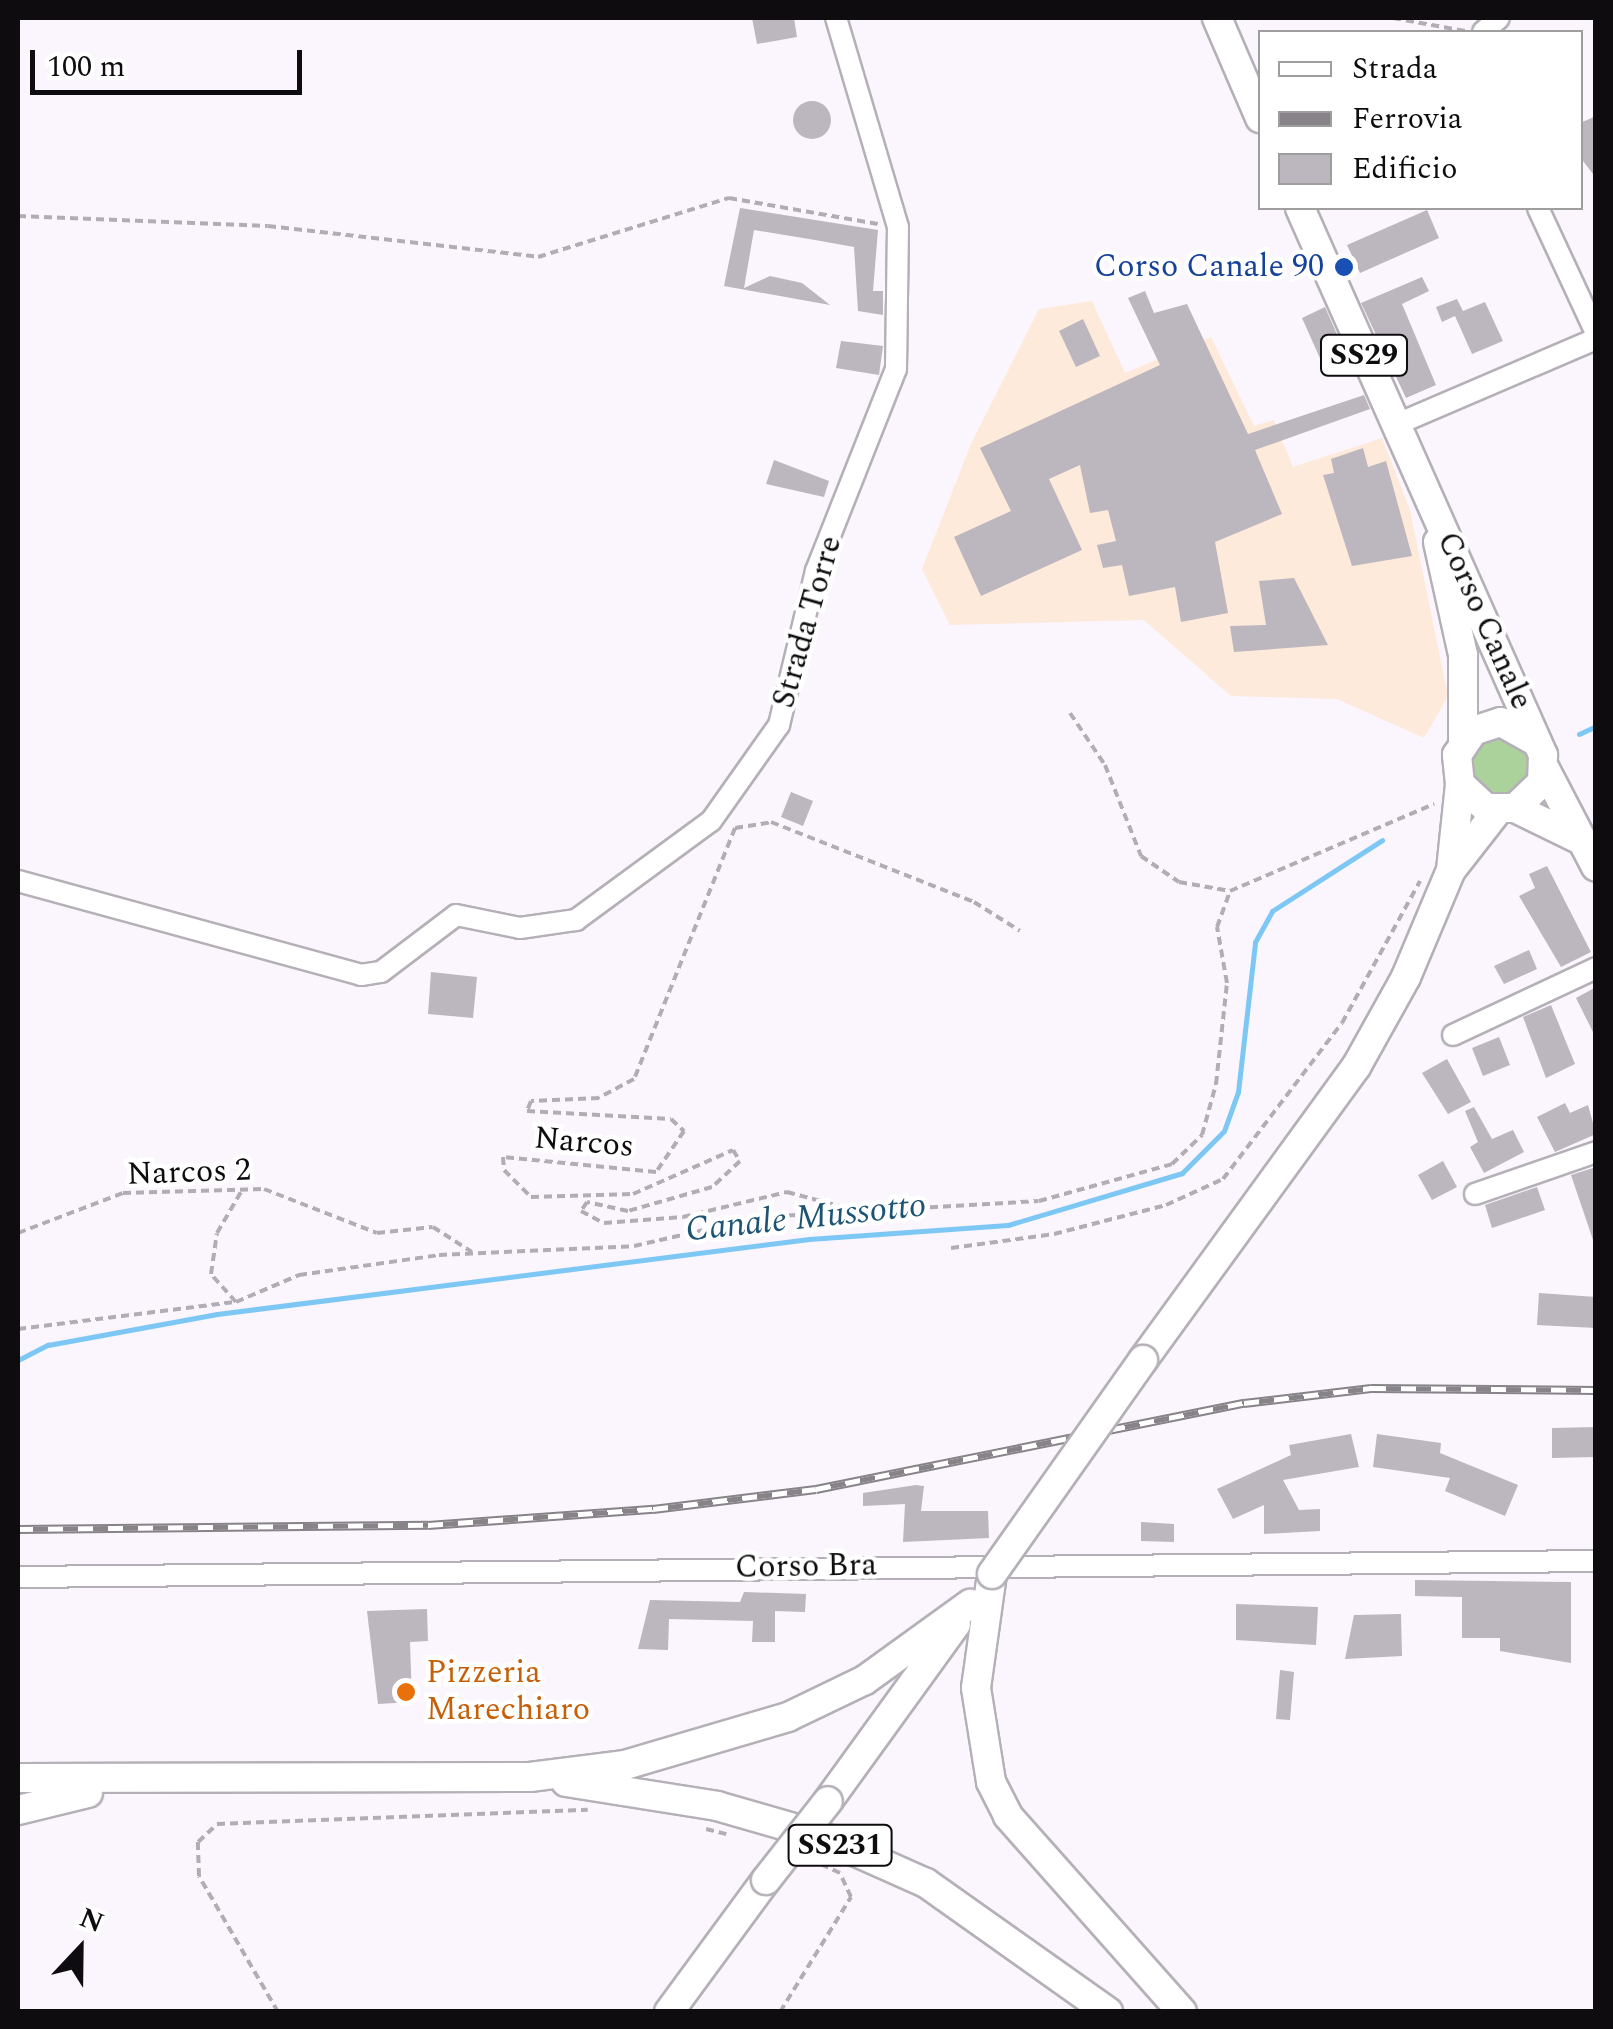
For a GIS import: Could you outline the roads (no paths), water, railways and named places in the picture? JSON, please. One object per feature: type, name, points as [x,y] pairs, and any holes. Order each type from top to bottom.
[{"type":"main road","points":[[1216,18],[1258,113]]},
{"type":"main road","name":"Corso Canale","points":[[1301,210],[1541,755],[1596,867]]},
{"type":"main road","name":"Corso Canale","points":[[1429,501],[1463,655],[1464,741]]},
{"type":"main road","points":[[669,2012],[978,1604],[992,1574],[1356,1067],[1430,930],[1438,871],[1460,784],[1464,741],[1500,722],[1541,755],[1536,793],[1507,809],[1438,871]]},
{"type":"main road","points":[[1460,784],[1581,840]]},
{"type":"main road","points":[[530,1776],[706,1748],[788,1717],[866,1680],[978,1604]]},
{"type":"main road","points":[[978,1604],[976,1716],[991,1782],[1008,1816],[1182,2012]]},
{"type":"main road","name":"SS231","points":[[18,1778],[530,1776],[716,1806],[818,1835],[926,1883],[1108,2012]]},
{"type":"main road","points":[[18,1810],[68,1793],[196,1794],[312,1777]]},
{"type":"street","name":"Strada Torre","points":[[18,881],[192,921],[362,975],[381,972],[456,915],[520,928],[576,920],[711,820],[779,725],[816,571],[896,369],[898,227],[836,18]]},
{"type":"street","points":[[1395,425],[1596,336],[1539,210]]},
{"type":"street","points":[[1453,1035],[1596,968]]},
{"type":"street","points":[[1475,1194],[1596,1152]]},
{"type":"street","name":"Corso Bra","points":[[18,1577],[1596,1561]]},
{"type":"waterway","name":"Canale Mussotto","points":[[1579,734],[1596,726]]},
{"type":"waterway","name":"Canale Mussotto","points":[[18,1360],[48,1345],[217,1314],[809,1239],[1008,1225],[1182,1173],[1224,1131],[1238,1092],[1255,942],[1272,911],[1382,840]]},
{"type":"railway","points":[[18,1529],[428,1525],[653,1509],[816,1489],[1244,1403],[1371,1388],[1596,1390]]},
{"type":"place","name":"Corso Canale 90","points":[[1344,267]]},
{"type":"place","name":"Pizzeria Marechiaro","points":[[406,1692]]}]
